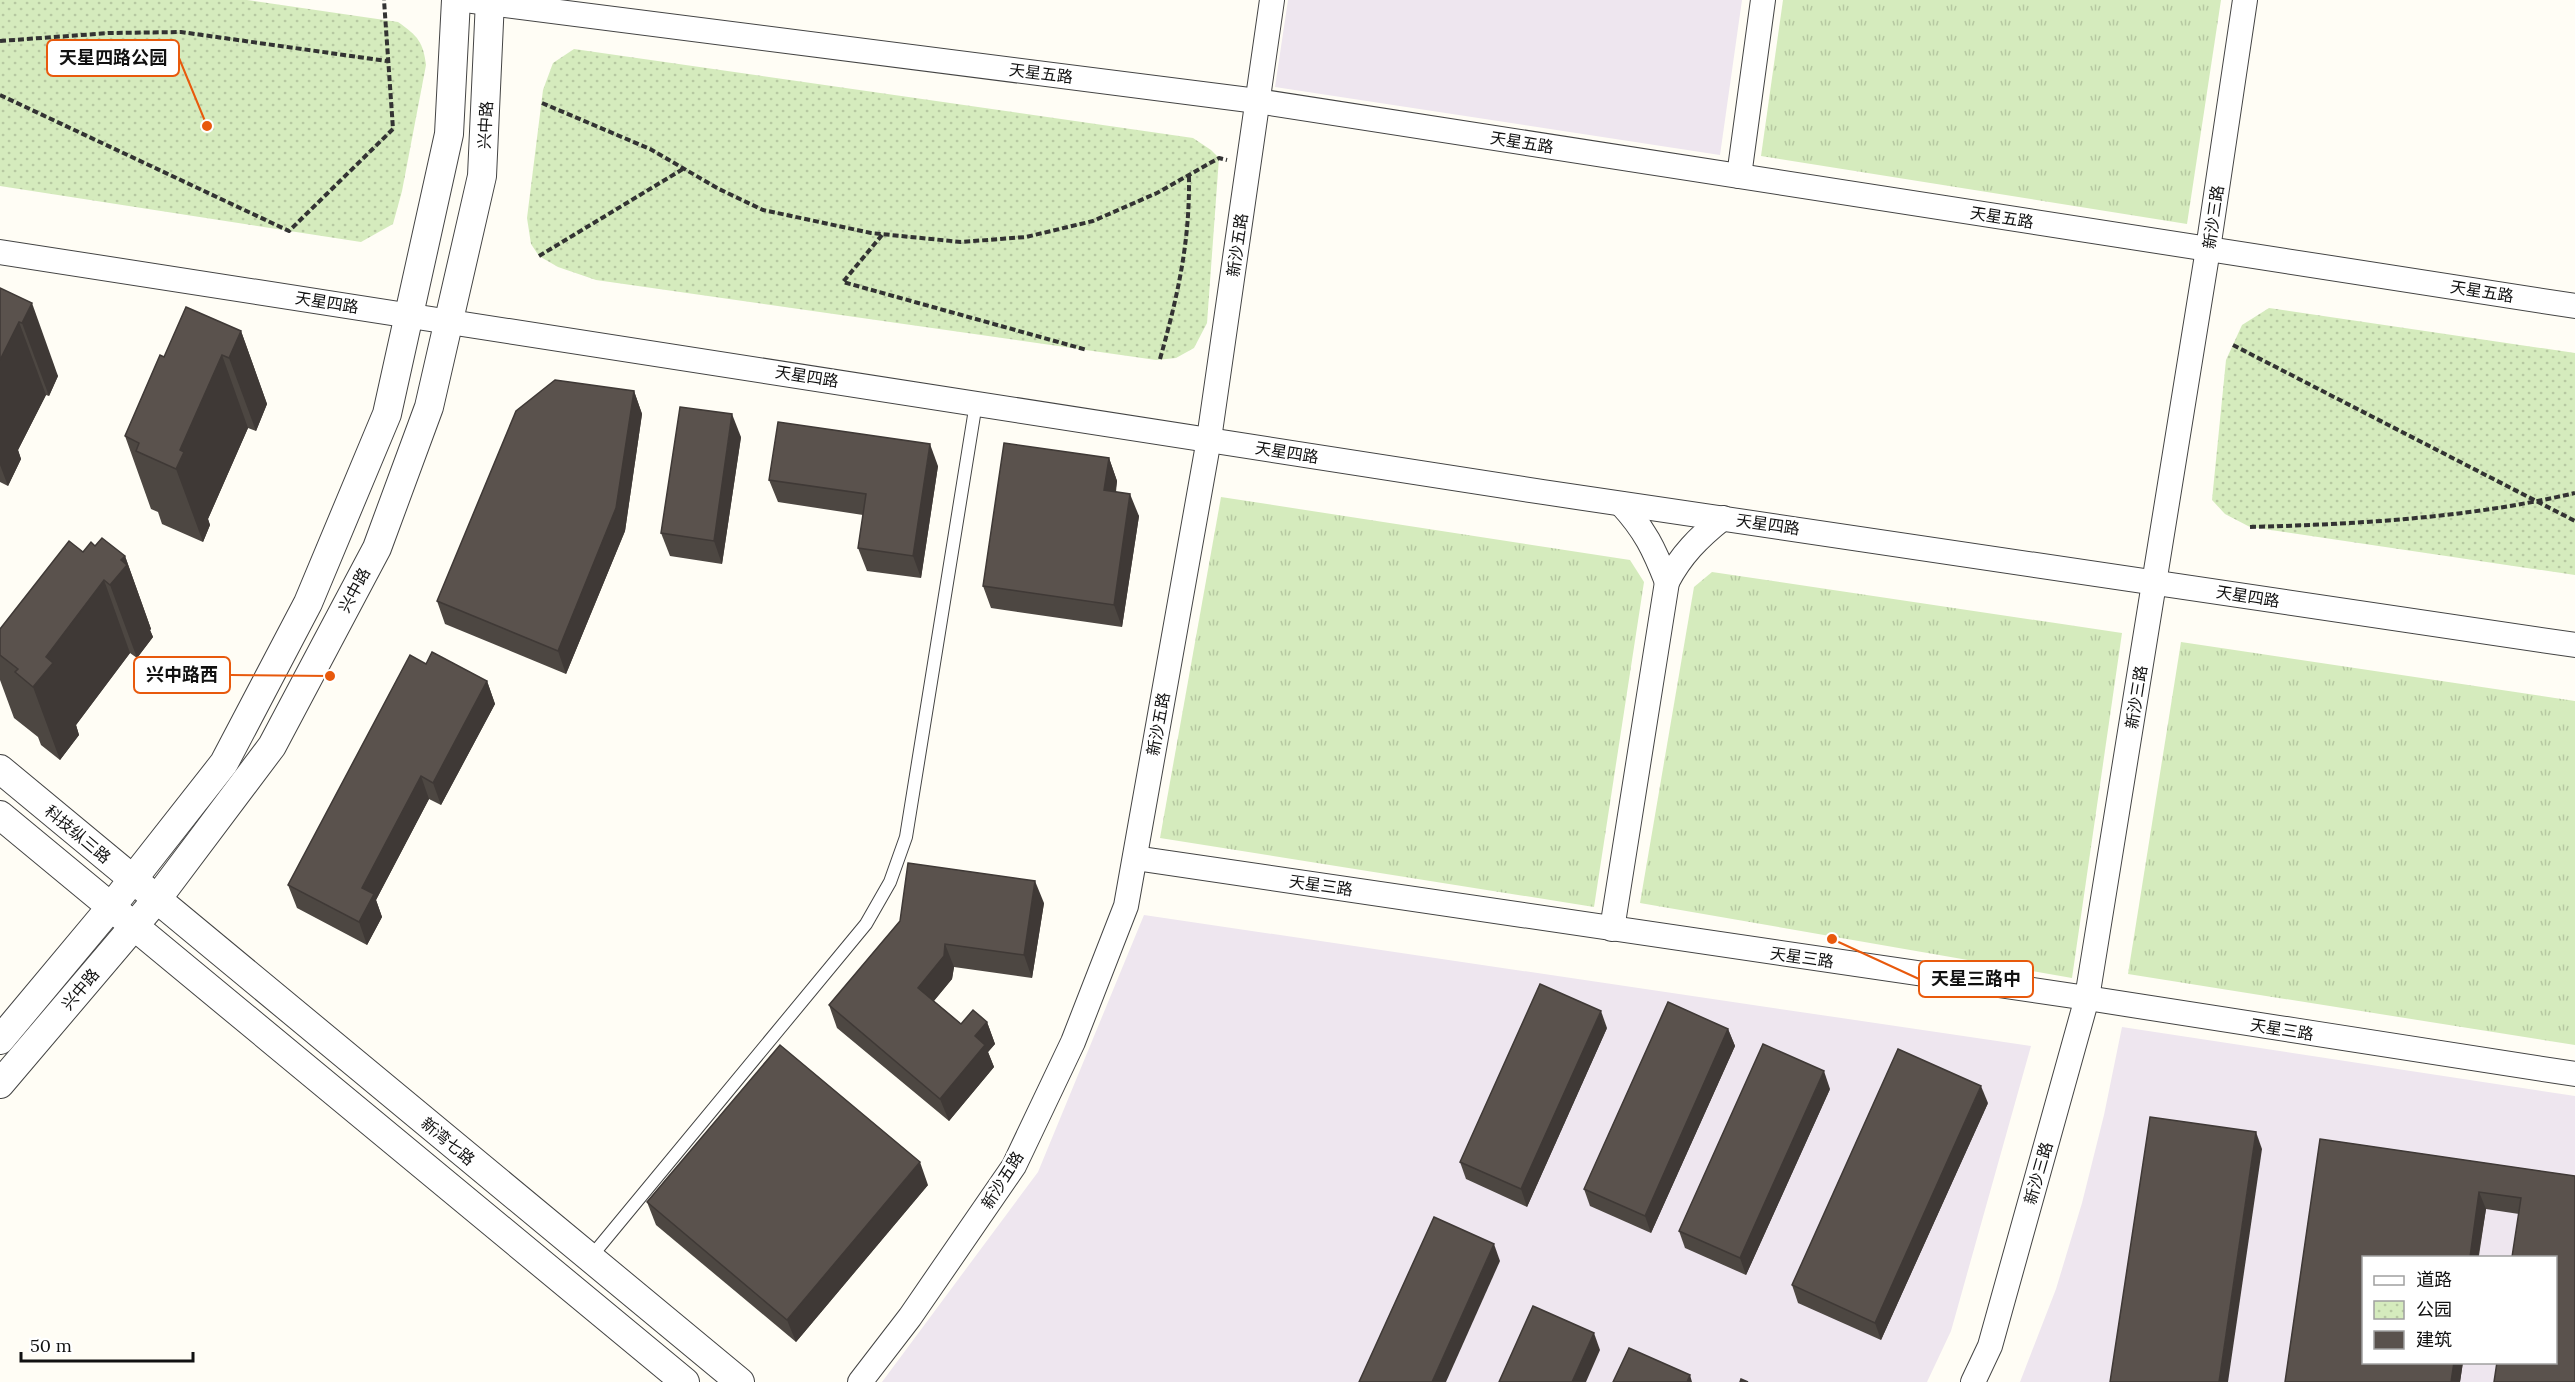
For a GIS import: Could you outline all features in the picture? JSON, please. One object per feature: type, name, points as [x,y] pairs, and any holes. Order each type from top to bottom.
[{"type":"street","name":"兴中路","points":[[0,1040],[111,907],[224,763],[308,603],[387,414],[449,134],[456,0]]},
{"type":"street","name":"新沙五路","points":[[860,1382],[910,1317],[1014,1166],[1081,1021],[1126,906],[1209,439],[1272,0]]},
{"type":"street","points":[[1739,176],[1763,0]]},
{"type":"street","name":"新沙三路","points":[[1973,1382],[1990,1346],[2087,999],[2156,582],[2245,0]]},
{"type":"street","name":"兴中路","points":[[0,1084],[157,899],[272,746],[377,548],[429,407],[483,176],[482,1]]},
{"type":"street","name":"天星五路","points":[[482,1],[1257,101],[2575,306]]},
{"type":"street","name":"天星四路","points":[[0,252],[1621,504],[2575,645]]},
{"type":"street","points":[[1621,504],[1637,522],[1653,546],[1667,582]]},
{"type":"street","points":[[1612,929],[1667,582],[1677,562],[1695,541],[1723,518]]},
{"type":"street","name":"科技纵三路","points":[[0,769],[157,899]]},
{"type":"street","points":[[0,815],[685,1382]]},
{"type":"street","name":"天星三路","points":[[1135,858],[2575,1074]]},
{"type":"street","name":"新湾七路","points":[[157,899],[740,1382]]},
{"type":"lane","points":[[590,1258],[866,924],[890,882],[906,837],[976,403]]},
{"type":"path","points":[[0,95],[289,231],[393,129],[384,0]]},
{"type":"path","points":[[0,41],[109,33],[181,32],[387,61]]},
{"type":"path","points":[[542,103],[650,149],[763,210],[882,235],[961,242],[1026,237],[1093,221],[1157,193],[1219,158],[1248,163]]},
{"type":"path","points":[[539,256],[684,169]]},
{"type":"path","points":[[1160,359],[1181,284],[1190,216],[1189,175]]},
{"type":"path","points":[[882,235],[843,282],[1087,350]]},
{"type":"path","points":[[2233,345],[2575,521]]},
{"type":"path","points":[[2250,526],[2407,520],[2538,502],[2575,493]]},
{"type":"shaded area","points":[[1288,0],[1742,0],[1720,155],[1275,87]]},
{"type":"shaded area","points":[[1144,915],[2031,1046],[1951,1331],[1927,1382],[882,1382],[1038,1172]]},
{"type":"shaded area","points":[[2122,1027],[2575,1096],[2575,1382],[2020,1382],[2056,1289],[2082,1203],[2104,1115]]},
{"type":"green space","points":[[0,0],[247,0],[398,22],[418,40],[426,65],[402,191],[393,224],[361,242],[0,186]]},
{"type":"green space","points":[[1783,0],[2221,0],[2187,224],[1761,156]]},
{"type":"green space","points":[[574,49],[1193,138],[1219,158],[1207,323],[1194,348],[1176,358],[1156,360],[596,280],[558,267],[539,256],[531,244],[527,218],[543,90],[553,63]]},
{"type":"green space","points":[[2269,308],[2575,353],[2575,575],[2250,527],[2225,514],[2212,500],[2226,360],[2242,325]]},
{"type":"green space","points":[[1221,497],[1630,560],[1644,582],[1594,907],[1160,838]]},
{"type":"green space","points":[[1712,572],[2122,633],[2072,978],[1640,903],[1694,587]]},
{"type":"green space","points":[[2181,642],[2575,701],[2575,1045],[2128,974]]},
{"type":"building","points":[[0,288],[32,303],[22,323],[19,322],[0,360]]},
{"type":"building","points":[[186,307],[241,331],[229,358],[222,355],[180,450],[184,452],[176,469],[136,451],[139,443],[125,436],[160,355],[164,357]]},
{"type":"building","points":[[555,380],[634,391],[616,508],[558,651],[437,601],[516,411]]},
{"type":"building","points":[[680,407],[732,414],[714,541],[661,533]]},
{"type":"building","points":[[778,422],[930,444],[913,556],[858,548],[866,494],[769,480]]},
{"type":"building","points":[[1004,443],[1109,458],[1104,490],[1130,494],[1114,605],[983,586]]},
{"type":"building","points":[[102,538],[125,556],[121,560],[127,565],[110,585],[104,580],[46,657],[53,663],[33,687],[15,672],[18,669],[0,655],[0,629],[69,541],[83,552],[91,542],[95,546]]},
{"type":"building","points":[[432,652],[487,681],[433,783],[421,776],[362,888],[374,894],[359,922],[288,885],[410,655],[426,664]]},
{"type":"building","points":[[908,863],[1035,881],[1024,955],[945,944],[944,956],[918,988],[961,1024],[973,1010],[987,1022],[975,1036],[985,1045],[940,1099],[829,1005],[900,921]]},
{"type":"building","points":[[1540,984],[1601,1011],[1521,1189],[1460,1162]]},
{"type":"building","points":[[1668,1002],[1728,1029],[1645,1216],[1584,1189]]},
{"type":"building","points":[[1763,1044],[1824,1071],[1740,1258],[1679,1231]]},
{"type":"building","points":[[780,1045],[920,1162],[787,1320],[647,1202]]},
{"type":"building","points":[[1898,1049],[1981,1086],[1875,1323],[1792,1285]]},
{"type":"building","points":[[2150,1117],[2256,1132],[2219,1382],[2110,1382]]},
{"type":"building","points":[[2320,1139],[2575,1176],[2575,1382],[2494,1382],[2497,1364],[2557,1364],[2557,1256],[2512,1256],[2521,1198],[2479,1192],[2470,1256],[2362,1256],[2362,1364],[2454,1364],[2451,1382],[2285,1382]]},
{"type":"building","points":[[1434,1217],[1494,1244],[1432,1382],[1359,1382]]},
{"type":"building","points":[[1533,1306],[1594,1333],[1572,1382],[1499,1382]]},
{"type":"building","points":[[1629,1348],[1690,1375],[1687,1382],[1613,1382]]},
{"type":"place","name":"天星四路公园","points":[[207,126]]},
{"type":"place","name":"兴中路西","points":[[330,676]]},
{"type":"place","name":"天星三路中","points":[[1832,939]]}]
